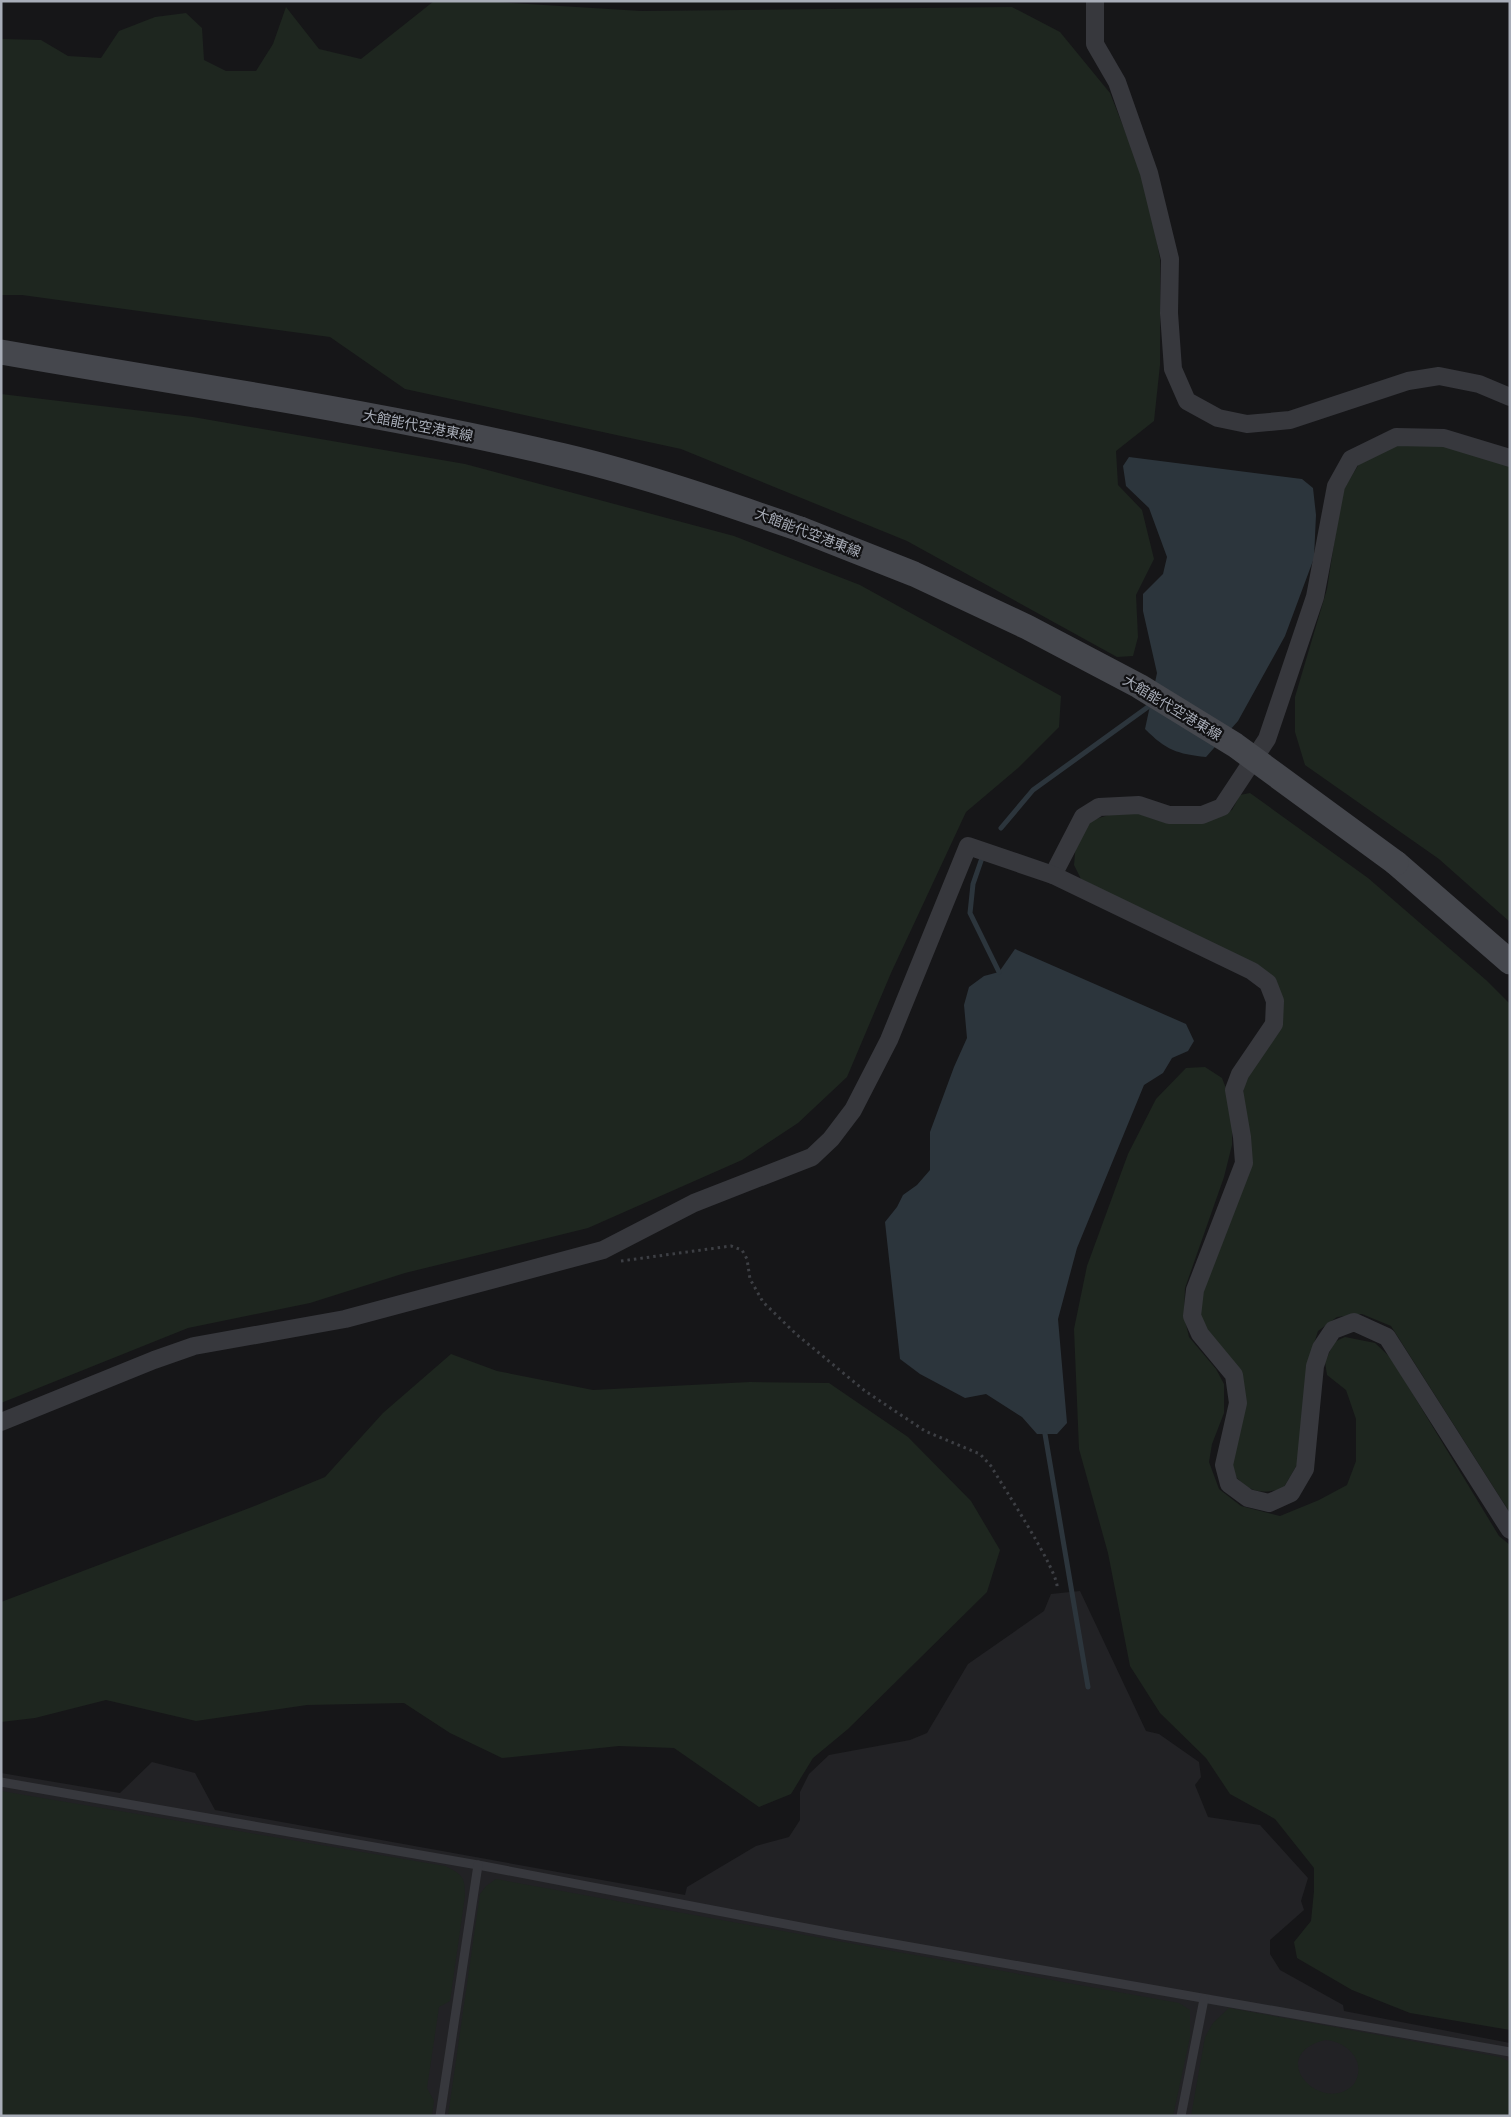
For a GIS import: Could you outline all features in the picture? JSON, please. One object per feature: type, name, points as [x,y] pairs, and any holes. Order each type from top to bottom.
[{"type":"main road","name":"大館能代空港東線","points":[[1,352],[441,429],[566,457],[682,488],[800,529],[923,578],[1027,627],[1139,686],[1235,745],[1396,863],[1476,930],[1510,962]]},
{"type":"street","points":[[1094,1],[1094,44],[1117,82],[1146,163],[1170,260],[1169,313],[1173,369],[1187,402],[1218,418],[1247,424],[1290,420],[1408,381],[1439,376],[1478,384],[1510,397]]},
{"type":"street","points":[[1053,875],[1083,817],[1099,807],[1139,805],[1169,815],[1202,815],[1222,807],[1267,739],[1315,597],[1336,486],[1351,459],[1396,436],[1444,438],[1510,458]]},
{"type":"street","points":[[1,1422],[154,1360],[194,1346],[345,1319],[603,1250],[694,1203],[812,1157],[831,1139],[853,1110],[889,1040],[968,846],[1053,875],[1252,971],[1268,983],[1275,1002],[1274,1024],[1240,1074],[1234,1090],[1242,1137],[1244,1163],[1195,1290],[1192,1316],[1200,1334],[1234,1375],[1238,1403],[1224,1465],[1228,1484],[1248,1498],[1268,1503],[1291,1493],[1305,1470],[1315,1366],[1322,1348],[1333,1330],[1354,1322],[1387,1336],[1510,1530]]},
{"type":"lane","points":[[1,1782],[478,1865],[843,1935],[1510,2052]]},
{"type":"lane","points":[[440,2116],[478,1865]]},
{"type":"lane","points":[[1181,2116],[1204,1999]]},
{"type":"path","points":[[603,1250],[611,1260],[626,1262],[731,1246],[742,1250],[747,1259],[750,1279],[764,1302],[796,1334],[865,1391],[925,1431],[980,1454],[991,1466],[1049,1564],[1058,1583],[1057,1588]]},
{"type":"shaded area","points":[[434,1],[482,1],[641,11],[1012,7],[1060,32],[1110,93],[1147,187],[1160,259],[1160,365],[1154,421],[1116,451],[1118,485],[1142,510],[1154,559],[1136,595],[1138,637],[1133,656],[1117,657],[907,541],[681,449],[405,389],[330,337],[22,295],[1,295],[1,39],[41,40],[68,56],[101,58],[119,31],[155,17],[186,13],[202,28],[204,60],[226,71],[256,71],[273,44],[286,7],[319,49],[361,59]]},
{"type":"shaded area","points":[[1,394],[193,417],[465,464],[734,536],[860,585],[1061,696],[1059,727],[1018,768],[966,812],[891,973],[847,1077],[798,1123],[742,1160],[588,1228],[405,1273],[310,1303],[188,1328],[1,1403]]},
{"type":"shaded area","points":[[1396,444],[1440,444],[1510,466],[1510,922],[1439,859],[1305,765],[1295,732],[1295,697],[1327,589],[1342,492],[1359,464]]},
{"type":"shaded area","points":[[1129,457],[1302,479],[1313,488],[1316,515],[1314,558],[1285,636],[1238,721],[1206,757],[1172,750],[1159,742],[1145,729],[1157,673],[1143,611],[1143,594],[1163,574],[1167,557],[1149,508],[1126,486],[1123,466]]},
{"type":"shaded area","points":[[1250,793],[1368,878],[1486,980],[1510,1004],[1510,1513],[1391,1326],[1362,1314],[1337,1317],[1318,1331],[1311,1353],[1298,1463],[1283,1489],[1255,1490],[1244,1485],[1232,1473],[1232,1458],[1245,1399],[1203,1327],[1199,1308],[1205,1282],[1251,1162],[1243,1093],[1246,1075],[1282,1025],[1271,977],[1081,879],[1074,865],[1076,842],[1089,821],[1112,814],[1143,813],[1205,821],[1232,810],[1240,795]]},
{"type":"shaded area","points":[[1015,949],[1186,1024],[1194,1041],[1188,1051],[1172,1058],[1163,1073],[1144,1085],[1077,1248],[1058,1319],[1067,1423],[1057,1434],[1037,1434],[1022,1417],[986,1394],[965,1398],[920,1374],[900,1359],[885,1222],[897,1207],[903,1195],[917,1185],[930,1170],[930,1132],[967,1038],[964,1005],[969,987],[984,976],[999,972]]},
{"type":"shaded area","points":[[1205,1067],[1222,1078],[1232,1104],[1232,1145],[1224,1177],[1185,1288],[1184,1316],[1189,1337],[1216,1369],[1224,1384],[1224,1413],[1212,1444],[1209,1462],[1219,1489],[1241,1506],[1280,1516],[1319,1500],[1347,1485],[1356,1461],[1356,1419],[1346,1390],[1327,1375],[1325,1362],[1334,1342],[1345,1337],[1375,1343],[1391,1358],[1499,1536],[1510,1545],[1510,2030],[1410,2013],[1352,1990],[1297,1958],[1294,1942],[1311,1921],[1314,1868],[1275,1819],[1230,1794],[1206,1758],[1160,1713],[1130,1666],[1108,1553],[1079,1449],[1074,1329],[1087,1266],[1128,1154],[1156,1099],[1186,1068]]},
{"type":"shaded area","points":[[451,1354],[497,1371],[593,1390],[750,1382],[829,1383],[908,1437],[971,1501],[1000,1550],[987,1592],[848,1729],[813,1758],[791,1794],[759,1807],[674,1748],[619,1746],[502,1758],[450,1733],[404,1703],[307,1705],[196,1721],[106,1700],[35,1718],[1,1722],[1,1602],[252,1507],[325,1477],[383,1413]]},
{"type":"shaded area","points":[[1080,1591],[1146,1731],[1159,1734],[1199,1762],[1201,1777],[1195,1785],[1208,1817],[1260,1825],[1308,1878],[1301,1901],[1304,1910],[1270,1940],[1270,1954],[1280,1970],[1343,2005],[1344,2011],[1510,2043],[1510,2116],[1,2116],[1,1773],[120,1793],[152,1762],[195,1773],[215,1810],[685,1895],[687,1887],[756,1846],[789,1837],[800,1820],[800,1792],[809,1774],[829,1755],[910,1740],[927,1733],[968,1664],[1044,1611],[1051,1594]]},
{"type":"shaded area","points":[[1,1791],[445,1866],[459,1874],[462,1877],[465,1896],[450,2001],[439,2007],[427,2088],[434,2101],[432,2116],[1,2115]]},
{"type":"shaded area","points":[[496,1879],[1179,2003],[1190,2010],[1190,2037],[1173,2116],[448,2116],[480,1894],[486,1886]]},
{"type":"shaded area","points":[[1229,2008],[1500,2057],[1510,2062],[1510,2116],[1191,2116],[1205,2037],[1213,2023]],"holes":[[[1325,2040],[1341,2044],[1353,2054],[1357,2061],[1358,2076],[1354,2084],[1341,2092],[1328,2093],[1315,2089],[1305,2080],[1299,2070],[1299,2058],[1307,2048]]]},
{"type":"waterway","points":[[1001,828],[1033,790],[1152,704]]},
{"type":"waterway","points":[[982,858],[973,884],[970,913],[999,972]]},
{"type":"waterway","points":[[1045,1434],[1088,1687]]}]
